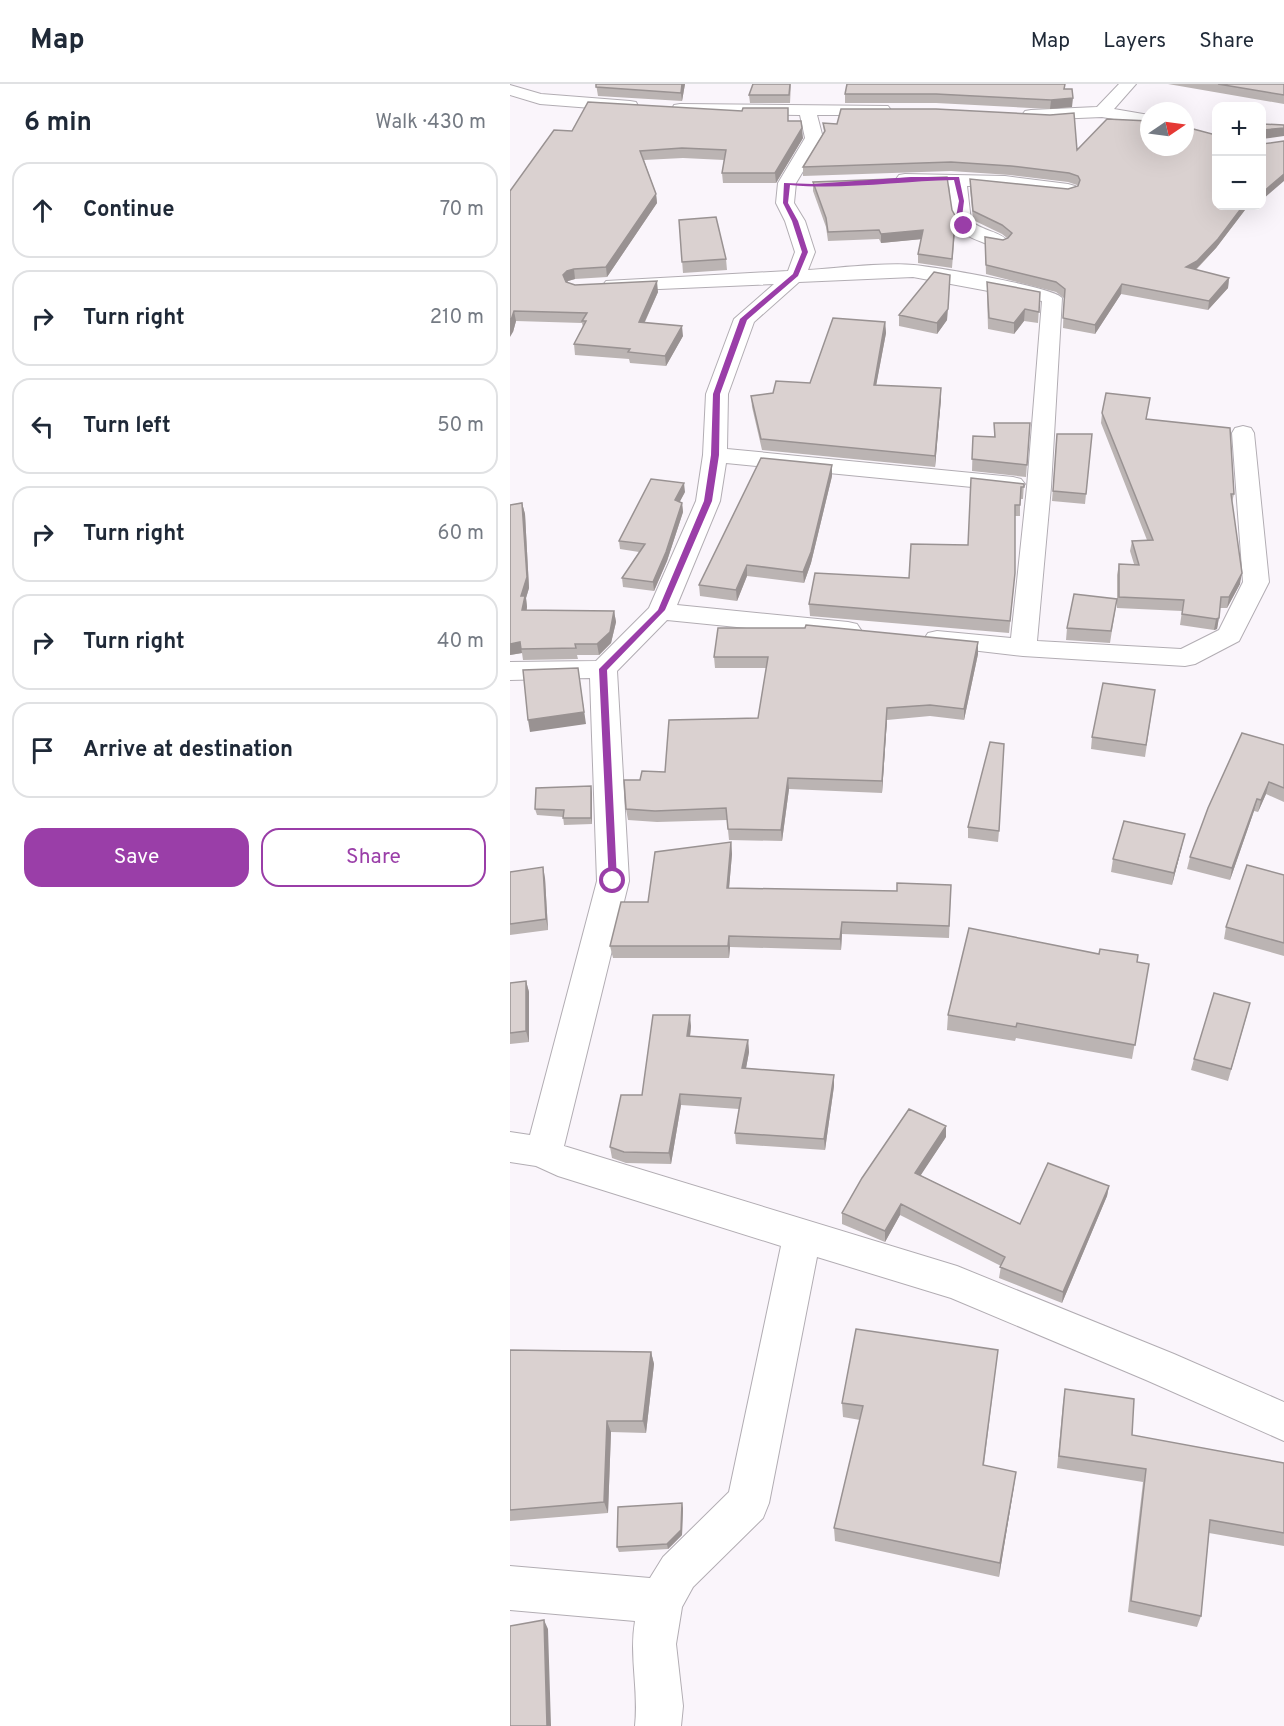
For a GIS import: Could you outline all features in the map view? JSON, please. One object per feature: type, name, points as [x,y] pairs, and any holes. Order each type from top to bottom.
[{"type":"street","points":[[1102,112],[1128,84]]},
{"type":"street","points":[[510,90],[540,99],[646,107]]},
{"type":"street","points":[[668,108],[900,110]]},
{"type":"street","points":[[510,671],[603,669],[661,610],[708,501],[715,455],[717,394],[744,319],[796,275],[805,252],[795,221],[786,203],[814,138],[807,110]]},
{"type":"street","points":[[1015,114],[1050,116],[1102,112],[1140,118]]},
{"type":"street","points":[[957,179],[962,201],[959,217],[964,226],[972,232],[999,242]]},
{"type":"street","points":[[887,180],[1005,181],[1068,190]]},
{"type":"street","points":[[588,286],[914,271],[1036,293],[1052,298],[1039,487],[1023,648]]},
{"type":"street","points":[[918,637],[1023,648],[1185,658],[1230,635],[1256,582],[1244,433]]},
{"type":"street","points":[[715,455],[1039,487]]},
{"type":"street","points":[[661,610],[871,632]]},
{"type":"street","points":[[603,669],[613,881],[527,1150],[957,1283],[1160,1367],[1284,1422]]},
{"type":"street","points":[[658,1726],[660,1706],[654,1644],[661,1601],[678,1572],[748,1503],[802,1236]]},
{"type":"street","points":[[510,1588],[661,1601]]},
{"type":"building","points":[[596,84],[682,84],[681,93],[596,87]]},
{"type":"building","points":[[753,84],[790,84],[789,95],[749,95]]},
{"type":"building","points":[[847,84],[1065,84],[1064,89],[1072,89],[1073,98],[1051,100],[936,94],[845,94]]},
{"type":"building","points":[[1218,84],[1284,84],[1284,95]]},
{"type":"building","points":[[588,102],[742,111],[743,108],[788,108],[788,121],[801,121],[802,128],[775,173],[722,173],[726,150],[682,148],[640,151],[656,194],[606,267],[574,269],[563,275],[566,282],[575,285],[657,281],[639,322],[682,326],[665,356],[628,352],[630,349],[574,344],[586,321],[582,321],[587,313],[514,311],[510,323],[510,191],[554,130],[572,131]]},
{"type":"building","points":[[841,109],[936,109],[1050,115],[1074,113],[1077,150],[1107,119],[1140,121],[1140,156],[1194,156],[1194,129],[1212,134],[1212,210],[1240,210],[1218,239],[1197,261],[1186,267],[1229,278],[1209,301],[1122,284],[1095,325],[1063,318],[1065,289],[1056,282],[986,265],[985,237],[1003,240],[1012,233],[1002,225],[973,211],[970,179],[1068,189],[1078,186],[1080,180],[1078,176],[1011,166],[951,162],[803,167],[825,131],[823,123],[837,124]]},
{"type":"building","points":[[1266,124],[1284,125],[1284,128],[1266,130]]},
{"type":"building","points":[[1284,141],[1284,174],[1266,190],[1266,143]]},
{"type":"building","points":[[947,177],[952,210],[958,221],[955,221],[952,259],[918,254],[923,230],[881,234],[879,230],[828,232],[826,218],[813,182]]},
{"type":"building","points":[[716,217],[726,259],[682,262],[679,220]]},
{"type":"building","points":[[934,272],[950,275],[948,309],[937,323],[899,315]]},
{"type":"building","points":[[987,282],[1040,292],[1039,312],[1025,309],[1014,323],[989,318]]},
{"type":"building","points":[[833,318],[885,322],[874,385],[941,388],[935,456],[761,439],[751,396],[773,393],[776,381],[810,383]]},
{"type":"building","points":[[1106,393],[1150,398],[1146,419],[1230,428],[1234,494],[1231,494],[1242,573],[1229,597],[1221,597],[1219,618],[1182,614],[1184,600],[1119,597],[1119,564],[1139,565],[1132,541],[1153,540],[1102,413]]},
{"type":"building","points":[[994,423],[1030,423],[1027,465],[972,459],[973,436],[995,437]]},
{"type":"building","points":[[1057,434],[1092,434],[1086,494],[1053,491]]},
{"type":"building","points":[[761,458],[832,465],[811,552],[803,572],[747,565],[736,590],[699,585]]},
{"type":"building","points":[[971,478],[1024,484],[1024,487],[1021,487],[1020,505],[1015,505],[1015,573],[1010,621],[809,604],[815,573],[909,578],[911,544],[968,545]]},
{"type":"building","points":[[651,479],[684,483],[675,500],[682,503],[666,552],[653,582],[622,578],[645,544],[619,541]]},
{"type":"building","points":[[522,503],[527,577],[521,596],[525,596],[522,610],[614,611],[610,632],[597,644],[575,644],[576,648],[521,649],[520,642],[510,644],[510,505]]},
{"type":"building","points":[[1074,594],[1117,599],[1111,631],[1067,628]]},
{"type":"building","points":[[806,625],[978,642],[964,709],[930,705],[887,708],[882,781],[788,778],[781,830],[728,829],[726,808],[655,811],[626,809],[624,780],[640,780],[642,771],[665,772],[669,720],[758,718],[768,657],[714,657],[718,628],[805,628]]},
{"type":"building","points":[[578,668],[584,712],[528,720],[523,670]]},
{"type":"building","points":[[1103,683],[1155,690],[1146,745],[1092,737]]},
{"type":"building","points":[[1242,733],[1284,745],[1284,788],[1269,782],[1261,800],[1257,799],[1232,868],[1190,857],[1208,808]]},
{"type":"building","points":[[990,742],[1004,744],[999,831],[968,827]]},
{"type":"building","points":[[591,786],[591,818],[563,818],[564,810],[535,809],[536,788]]},
{"type":"building","points":[[1124,821],[1185,834],[1174,873],[1113,859]]},
{"type":"building","points":[[731,842],[727,888],[897,891],[897,883],[951,885],[949,926],[842,922],[840,939],[729,936],[728,946],[610,946],[621,902],[648,902],[655,852]]},
{"type":"building","points":[[1247,865],[1284,875],[1284,943],[1226,927]]},
{"type":"building","points":[[543,867],[546,919],[510,924],[510,872]]},
{"type":"building","points":[[969,928],[1099,954],[1100,949],[1138,955],[1137,962],[1149,964],[1135,1045],[1017,1023],[1016,1027],[948,1015]]},
{"type":"building","points":[[526,981],[526,1031],[510,1033],[510,983]]},
{"type":"building","points":[[1214,993],[1250,1003],[1231,1069],[1194,1059]]},
{"type":"building","points":[[653,1015],[690,1015],[687,1036],[748,1040],[742,1068],[834,1075],[824,1139],[735,1133],[741,1098],[680,1094],[669,1153],[624,1152],[610,1147],[621,1095],[642,1095]]},
{"type":"building","points":[[909,1109],[946,1126],[915,1173],[1020,1224],[1048,1163],[1109,1186],[1063,1292],[1000,1267],[1005,1257],[901,1204],[885,1231],[842,1213],[862,1178]]},
{"type":"building","points":[[856,1329],[998,1350],[983,1465],[1016,1472],[1000,1563],[834,1528],[863,1406],[842,1403]]},
{"type":"building","points":[[510,1350],[651,1352],[643,1421],[607,1421],[604,1502],[510,1510]]},
{"type":"building","points":[[1065,1389],[1134,1399],[1132,1435],[1284,1463],[1284,1533],[1210,1520],[1201,1616],[1131,1601],[1146,1469],[1059,1456]]},
{"type":"building","points":[[682,1503],[681,1530],[667,1544],[617,1547],[618,1507]]},
{"type":"building","points":[[544,1620],[547,1726],[510,1726],[510,1626]]},
{"type":"route","points":[[613,881],[603,669],[661,610],[708,501],[715,455],[717,394],[744,319],[796,275],[805,252],[795,221],[786,203],[787,183],[813,186],[911,179],[957,179],[962,201],[959,217],[964,226]]}]
